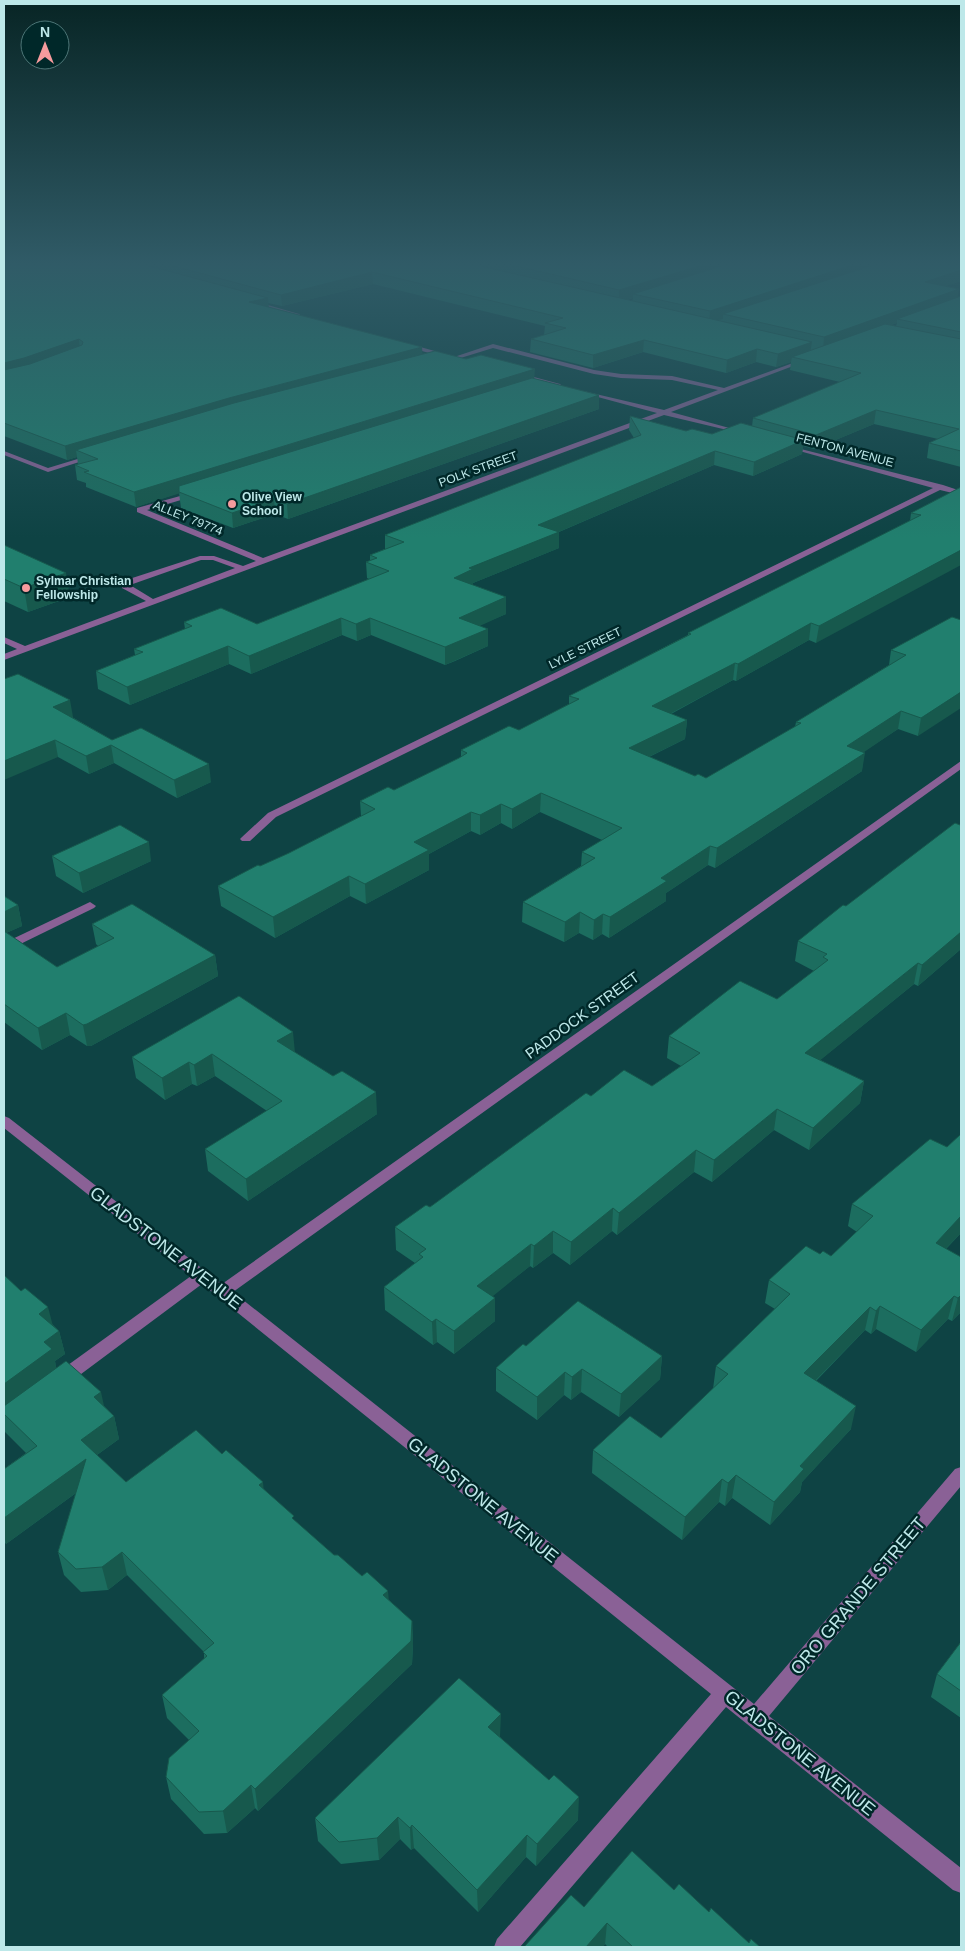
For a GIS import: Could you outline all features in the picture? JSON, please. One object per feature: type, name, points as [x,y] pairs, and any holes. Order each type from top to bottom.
[{"type":"street","points":[[449,356],[471,362]]},
{"type":"street","points":[[431,362],[456,356]]},
{"type":"street","points":[[532,356],[594,372],[621,376],[672,378],[724,390]]},
{"type":"street","name":"POLK STREET","points":[[4,657],[814,357]]},
{"type":"street","points":[[514,373],[567,387]]},
{"type":"street","points":[[529,388],[548,382]]},
{"type":"street","points":[[576,390],[749,435]]},
{"type":"street","name":"FENTON AVENUE","points":[[778,443],[961,493]]},
{"type":"street","points":[[5,454],[48,470],[103,453]]},
{"type":"street","name":"LYLE STREET","points":[[246,839],[272,815],[940,487]]},
{"type":"street","name":"ALLEY 79774","points":[[204,490],[140,510],[263,561]]},
{"type":"street","points":[[153,602],[125,586],[126,582],[200,558],[214,558],[242,568]]},
{"type":"street","points":[[4,640],[24,649]]},
{"type":"street","name":"PADDOCK STREET","points":[[222,1292],[961,764]]},
{"type":"street","points":[[4,948],[90,906]]},
{"type":"street","name":"GLADSTONE AVENUE","points":[[4,1121],[202,1276],[961,1882]]},
{"type":"street","points":[[51,1387],[202,1276]]},
{"type":"street","name":"ORO GRANDE STREET","points":[[755,1718],[961,1474]]},
{"type":"street","points":[[505,1947],[725,1693]]},
{"type":"building","points":[[4,356],[30,356],[24,358],[4,363]]},
{"type":"building","points":[[52,356],[388,356],[229,398],[65,446],[4,423],[4,370],[30,364]]},
{"type":"building","points":[[415,356],[455,356],[466,359],[485,356],[535,369],[134,492],[84,472],[89,471],[75,465],[98,459],[76,450],[234,403]]},
{"type":"building","points":[[711,356],[738,356],[727,360]]},
{"type":"building","points":[[961,356],[961,451],[929,443],[959,429],[876,410],[816,435],[753,418],[861,373],[792,357]]},
{"type":"building","points":[[532,378],[599,395],[287,504],[274,499],[232,513],[179,492],[179,486]]},
{"type":"building","points":[[630,416],[686,431],[692,429],[712,434],[741,423],[804,440],[754,462],[715,451],[538,525],[559,532],[469,568],[473,569],[454,578],[506,597],[459,618],[488,629],[445,647],[370,618],[356,624],[341,618],[249,656],[228,646],[127,687],[96,671],[143,652],[134,649],[192,626],[184,622],[221,608],[257,624],[389,571],[366,562],[377,558],[370,555],[404,542],[385,535],[641,435]]},
{"type":"building","points":[[961,487],[961,550],[819,626],[811,623],[738,664],[735,663],[652,706],[687,720],[629,748],[695,776],[698,774],[706,778],[801,723],[796,722],[906,655],[891,650],[952,617],[961,620],[961,692],[921,718],[901,711],[847,746],[865,753],[717,848],[710,846],[661,878],[667,881],[610,917],[603,914],[594,920],[580,912],[565,922],[523,902],[595,858],[582,852],[622,828],[541,793],[512,809],[501,804],[480,815],[471,812],[414,842],[429,850],[365,884],[349,876],[273,917],[218,886],[258,865],[260,866],[289,853],[375,809],[360,801],[388,787],[394,790],[459,758],[467,753],[461,750],[509,726],[519,730],[579,699],[569,696],[691,634],[688,633],[921,515],[911,513]]},
{"type":"building","points":[[4,545],[66,573],[24,588],[4,579]]},
{"type":"building","points":[[18,674],[70,700],[53,707],[112,740],[141,728],[209,764],[174,780],[111,745],[86,756],[55,740],[4,761],[4,679]]},
{"type":"building","points":[[955,823],[961,824],[961,932],[922,965],[918,963],[805,1053],[864,1081],[813,1128],[777,1109],[714,1160],[696,1150],[619,1213],[613,1208],[571,1242],[553,1231],[534,1246],[531,1244],[477,1286],[495,1298],[454,1331],[436,1319],[432,1322],[384,1287],[423,1257],[419,1254],[426,1249],[395,1227],[426,1205],[430,1207],[586,1093],[591,1096],[624,1070],[652,1086],[700,1053],[669,1036],[740,981],[777,999],[828,960],[823,957],[827,954],[798,941],[843,905],[846,906]]},
{"type":"building","points":[[120,825],[149,842],[79,873],[52,856]]},
{"type":"building","points":[[4,896],[18,905],[4,912]]},
{"type":"building","points":[[132,904],[215,955],[83,1025],[66,1013],[38,1028],[4,1004],[4,931],[57,967],[114,938],[92,924]]},
{"type":"building","points":[[239,996],[293,1032],[277,1041],[333,1076],[342,1071],[376,1092],[246,1179],[205,1149],[282,1101],[212,1054],[194,1065],[189,1062],[162,1078],[132,1057]]},
{"type":"building","points":[[961,1134],[961,1216],[936,1243],[961,1257],[961,1295],[958,1298],[954,1296],[921,1330],[880,1306],[876,1311],[870,1307],[804,1373],[856,1406],[800,1466],[804,1469],[774,1502],[736,1475],[728,1483],[722,1479],[685,1517],[593,1450],[630,1416],[661,1438],[728,1374],[716,1366],[790,1294],[769,1280],[806,1246],[820,1254],[823,1251],[831,1256],[873,1216],[852,1204],[930,1139],[947,1147]]},
{"type":"building","points":[[4,1275],[21,1291],[25,1288],[48,1307],[39,1314],[59,1331],[44,1342],[52,1349],[4,1384]]},
{"type":"building","points":[[578,1301],[662,1356],[621,1394],[582,1369],[572,1377],[565,1372],[537,1397],[496,1368],[523,1344],[526,1346]]},
{"type":"building","points":[[66,1361],[101,1392],[94,1397],[114,1416],[81,1440],[126,1482],[196,1430],[222,1454],[226,1450],[263,1482],[259,1485],[294,1516],[292,1518],[334,1555],[338,1555],[362,1576],[367,1572],[388,1591],[383,1595],[412,1621],[411,1641],[255,1789],[251,1785],[223,1811],[199,1812],[166,1777],[169,1758],[199,1731],[162,1695],[207,1656],[203,1652],[214,1643],[122,1552],[102,1567],[76,1569],[58,1552],[86,1459],[4,1518],[4,1469],[37,1446],[4,1414],[4,1406]]},
{"type":"building","points":[[961,1642],[961,1691],[937,1674]]},
{"type":"building","points":[[459,1678],[501,1714],[488,1727],[549,1780],[554,1775],[579,1797],[537,1844],[527,1835],[477,1890],[412,1825],[410,1828],[398,1817],[377,1838],[339,1842],[315,1818]]},
{"type":"building","points":[[632,1851],[674,1890],[679,1884],[709,1912],[711,1908],[749,1943],[751,1939],[760,1947],[633,1947],[607,1923],[586,1947],[524,1947],[571,1895],[584,1907]]},
{"type":"place","name":"Olive View School","points":[[232,504]]},
{"type":"place","name":"Sylmar Christian Fellowship","points":[[26,588]]}]
